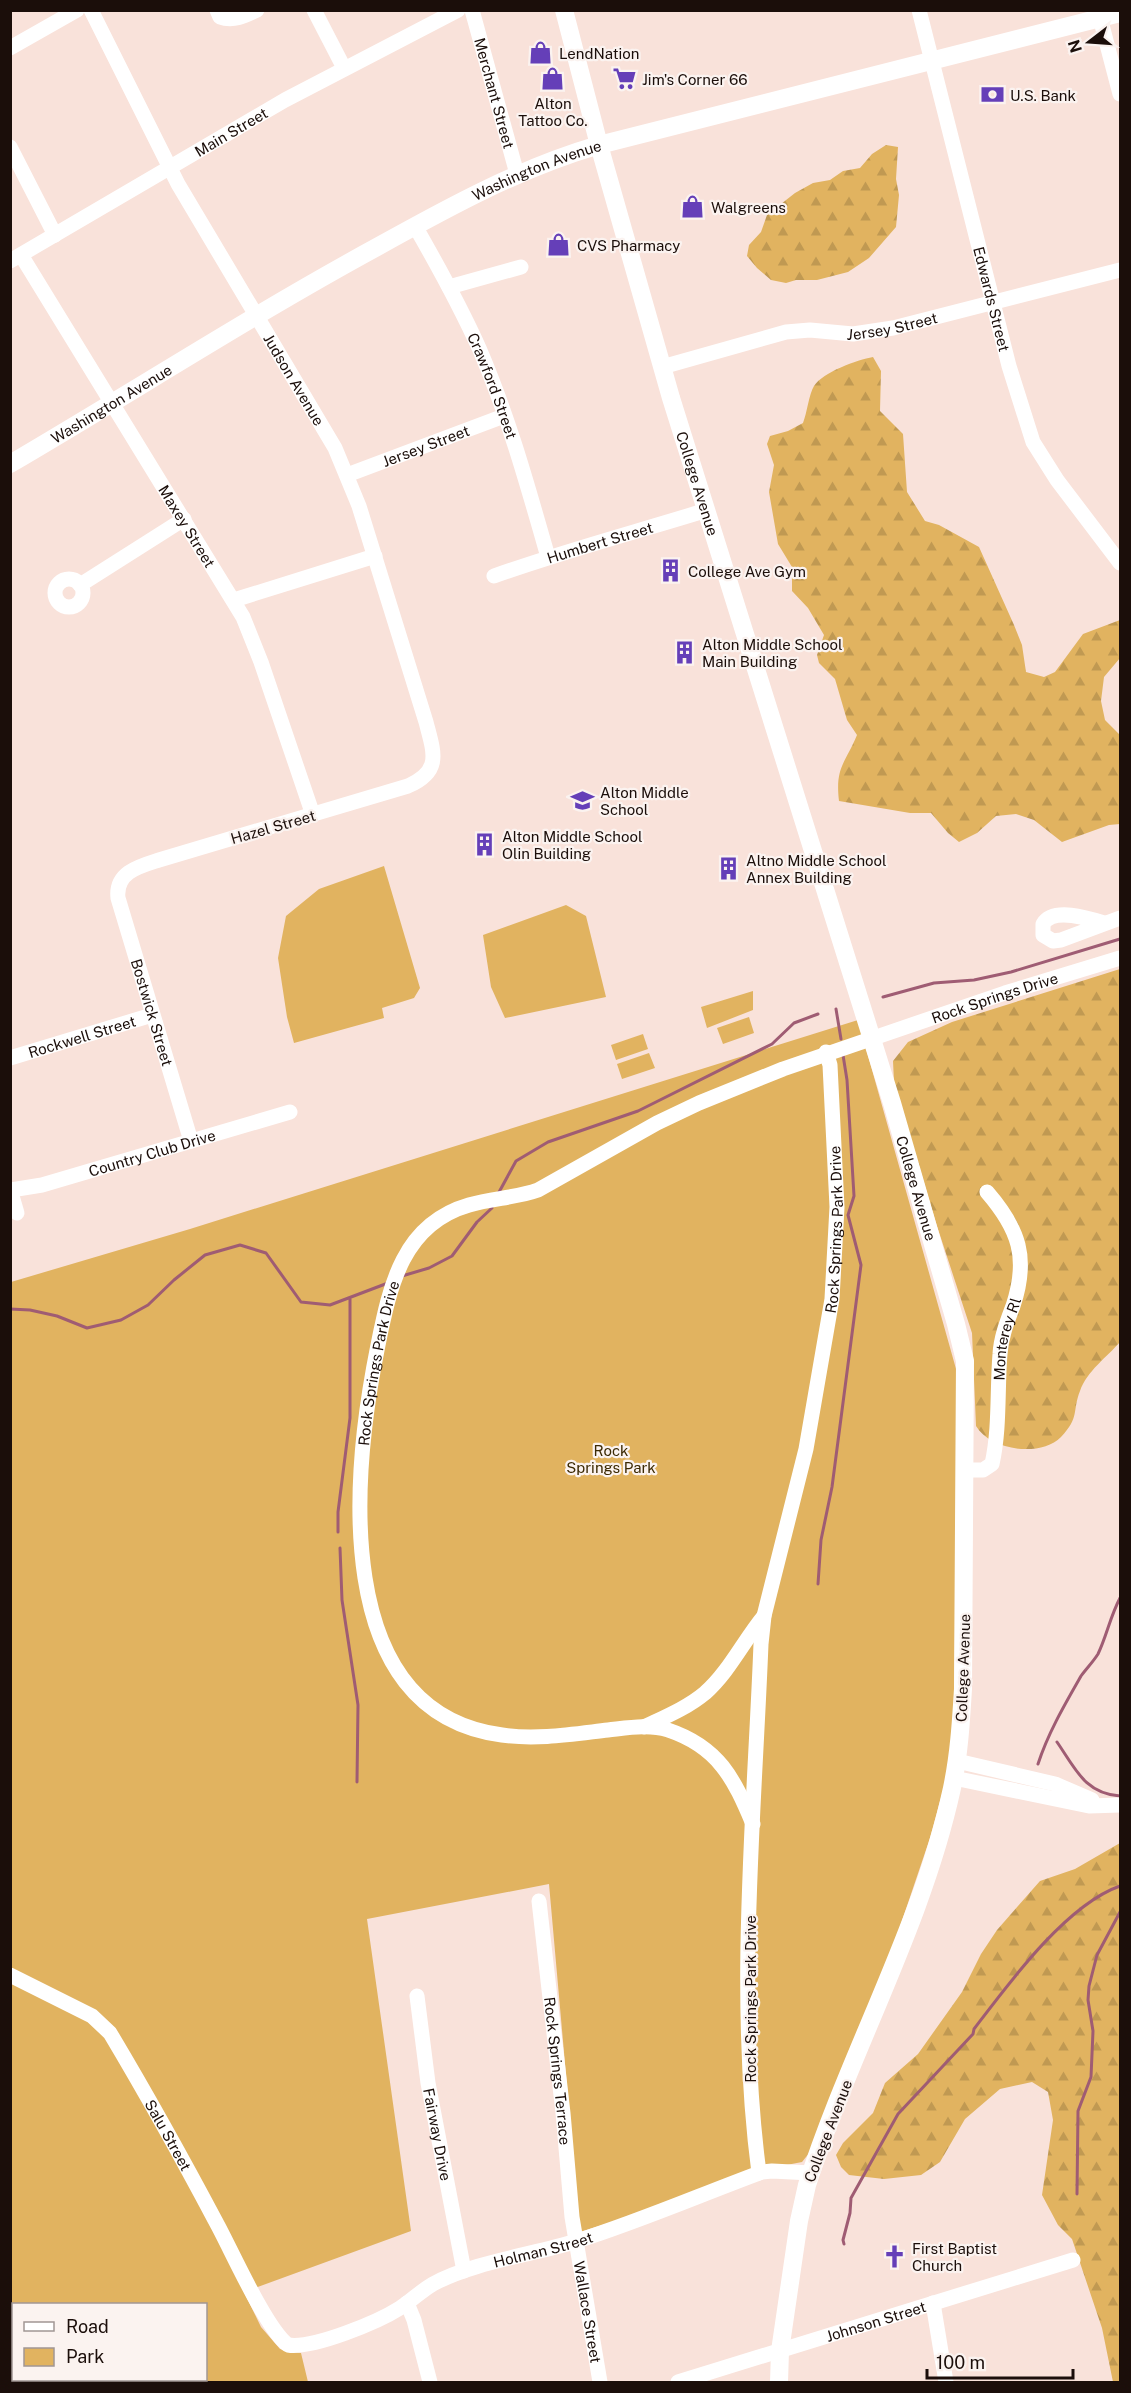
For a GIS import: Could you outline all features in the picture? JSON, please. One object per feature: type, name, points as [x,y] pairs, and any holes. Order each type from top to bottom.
[{"type":"main road","name":"College Avenue","points":[[564,10],[599,145],[662,367],[872,1038],[964,1352],[966,1373],[963,1689],[955,1769],[942,1829],[918,1901],[811,2173],[799,2221],[780,2351],[778,2382]]},
{"type":"main road","name":"Washington Avenue","points":[[10,464],[256,316],[416,226],[517,174],[599,145],[932,62],[1099,14],[1120,13]]},
{"type":"street","points":[[10,48],[77,10]]},
{"type":"street","name":"Judson Avenue","points":[[91,10],[169,167],[306,397],[347,475],[375,556],[426,722],[433,756],[429,773]]},
{"type":"street","points":[[217,10],[220,17],[228,19],[246,16],[256,10]]},
{"type":"street","points":[[314,10],[344,68]]},
{"type":"street","name":"Main Street","points":[[16,258],[169,167],[344,68],[458,10]]},
{"type":"street","name":"Merchant Street","points":[[472,10],[517,174]]},
{"type":"street","name":"Edwards Street","points":[[919,10],[1009,366],[1033,442],[1057,480],[1120,563]]},
{"type":"street","points":[[1099,14],[1120,94]]},
{"type":"street","points":[[10,147],[55,235]]},
{"type":"street","name":"Crawford Street","points":[[416,226],[479,348],[504,416],[549,557]]},
{"type":"street","name":"Maxey Street","points":[[16,258],[111,403],[234,600],[250,632],[313,815]]},
{"type":"street","points":[[449,287],[521,267]]},
{"type":"street","name":"Jersey Street","points":[[662,367],[786,332],[810,330],[853,334],[869,333],[1120,270]]},
{"type":"street","name":"Jersey Street","points":[[347,475],[504,416]]},
{"type":"street","name":"Humbert Street","points":[[494,576],[549,557],[707,510]]},
{"type":"street","points":[[80,585],[184,519]]},
{"type":"street","points":[[234,600],[375,556]]},
{"type":"street","name":"Hazel Street","points":[[119,884],[125,875],[136,868],[408,786],[429,773]]},
{"type":"street","name":"Bostwick Street","points":[[119,884],[118,898],[191,1141]]},
{"type":"street","points":[[1104,923],[1120,918]]},
{"type":"street","name":"Rock Springs Drive","points":[[872,1038],[1005,993],[1120,958]]},
{"type":"street","name":"Rockwell Street","points":[[10,1058],[152,1015]]},
{"type":"street","name":"Rock Springs Park Drive","points":[[753,1824],[730,1774],[714,1757],[676,1733],[644,1727],[524,1737],[479,1732],[459,1725],[440,1714],[423,1701],[397,1671],[374,1620],[366,1587],[361,1538],[363,1455],[376,1355],[387,1298],[397,1272],[410,1248],[427,1228],[447,1214],[482,1202],[520,1196],[538,1190],[657,1123],[699,1103],[826,1052],[872,1038]]},
{"type":"street","name":"Rock Springs Park Drive","points":[[759,2173],[752,2123],[748,2042],[753,1824],[764,1616],[806,1449],[832,1299],[836,1253],[836,1163],[830,1065],[826,1052]]},
{"type":"street","name":"Country Club Drive","points":[[11,1190],[42,1185],[290,1112]]},
{"type":"street","points":[[11,1190],[18,1213]]},
{"type":"street","name":"Monterey Rl","points":[[964,1470],[983,1470],[992,1464],[995,1453],[1001,1344],[1014,1303],[1020,1268],[1020,1250],[1016,1234],[1001,1209],[987,1192]]},
{"type":"street","name":"Rock Springs Park Drive","points":[[644,1727],[681,1709],[706,1692],[764,1616]]},
{"type":"street","points":[[955,1769],[1075,1804],[1120,1805]]},
{"type":"street","name":"Rock Springs Terrace","points":[[539,1901],[576,2241]]},
{"type":"street","name":"Salu Street","points":[[10,1976],[92,2016],[110,2033],[216,2221],[266,2316],[282,2340]]},
{"type":"street","name":"Fairway Drive","points":[[417,1996],[428,2083],[464,2271]]},
{"type":"street","name":"Holman Street","points":[[282,2340],[295,2346],[316,2343],[380,2319],[431,2285],[464,2271],[576,2241],[759,2173],[772,2171],[811,2173]]},
{"type":"street","name":"Wallace Street","points":[[576,2241],[600,2382]]},
{"type":"street","name":"Johnson Street","points":[[678,2382],[1073,2260]]},
{"type":"street","points":[[407,2303],[414,2320],[430,2382]]},
{"type":"street","points":[[933,2303],[946,2382]]},
{"type":"green space","points":[[886,145],[898,147],[896,179],[899,195],[896,227],[869,258],[848,272],[817,280],[796,280],[786,283],[771,280],[757,268],[747,256],[749,245],[761,232],[767,215],[795,193],[813,183],[830,180],[843,171],[860,168],[872,154]]},
{"type":"green space","points":[[873,357],[881,371],[880,411],[903,434],[907,492],[925,521],[939,525],[979,547],[1022,645],[1026,672],[1044,677],[1055,672],[1083,634],[1120,620],[1120,658],[1104,677],[1101,701],[1105,720],[1120,735],[1120,824],[1109,825],[1062,842],[1034,820],[1016,814],[996,816],[977,833],[959,842],[931,813],[910,813],[839,801],[838,780],[857,735],[847,720],[835,679],[819,663],[817,655],[824,635],[808,608],[792,591],[792,567],[778,544],[769,492],[774,465],[767,444],[770,436],[788,431],[803,423],[812,389],[818,381],[841,367]]},
{"type":"green space","points":[[384,866],[420,988],[414,998],[382,1008],[384,1018],[294,1043],[287,1017],[278,958],[286,916],[319,889]]},
{"type":"green space","points":[[566,905],[586,916],[606,997],[505,1018],[491,987],[483,935]]},
{"type":"green space","points":[[1120,969],[1120,1342],[1087,1377],[1071,1424],[1061,1437],[1041,1448],[1004,1446],[992,1441],[976,1426],[972,1333],[894,1082],[893,1061],[908,1042],[952,1022]]},
{"type":"green space","points":[[753,991],[753,1010],[707,1028],[701,1007]]},
{"type":"green space","points":[[749,1017],[754,1033],[723,1044],[717,1028]]},
{"type":"green space","name":"Rock Springs Park","points":[[858,1020],[958,1376],[954,1713],[948,1772],[930,1838],[889,1959],[810,2152],[802,2162],[746,2173],[663,2206],[580,2232],[549,1884],[367,1919],[411,2231],[244,2292],[261,2327],[280,2349],[301,2353],[308,2382],[11,2382],[11,1282],[190,1229]]},
{"type":"green space","points":[[643,1034],[648,1049],[616,1060],[611,1045]]},
{"type":"green space","points":[[649,1053],[655,1068],[622,1079],[617,1064]]},
{"type":"green space","points":[[1120,1843],[1120,2382],[1113,2382],[1102,2328],[1072,2239],[1058,2225],[1042,2195],[1053,2120],[1048,2092],[1032,2082],[1000,2089],[965,2119],[940,2162],[921,2175],[884,2179],[849,2175],[841,2167],[836,2155],[843,2143],[873,2113],[885,2083],[918,2054],[962,1992],[981,1954],[997,1930],[1040,1881],[1075,1869]]},
{"type":"waterway","points":[[883,997],[934,983],[974,980],[1011,972],[1120,939]]},
{"type":"waterway","points":[[836,1009],[841,1039]]},
{"type":"waterway","points":[[498,1194],[516,1161],[548,1142],[638,1111],[772,1044],[794,1023],[818,1014]]},
{"type":"waterway","points":[[818,1584],[821,1540],[832,1487],[861,1265],[848,1215],[854,1196],[847,1080],[843,1055]]},
{"type":"waterway","points":[[402,1276],[429,1268],[452,1256],[477,1222],[492,1208]]},
{"type":"waterway","points":[[10,1309],[30,1310],[57,1316],[87,1328],[121,1320],[148,1305],[205,1255],[240,1245],[266,1253],[301,1302],[330,1305],[388,1283]]},
{"type":"waterway","points":[[338,1532],[338,1512],[350,1418],[350,1298]]},
{"type":"waterway","points":[[340,1548],[342,1600],[358,1705],[357,1782]]},
{"type":"waterway","points":[[1038,1764],[1063,1708],[1081,1676],[1098,1654],[1120,1598]]},
{"type":"waterway","points":[[1057,1742],[1089,1785],[1108,1794],[1120,1796]]},
{"type":"waterway","points":[[844,2244],[851,2198],[898,2114],[973,2034],[974,2029],[988,2010],[1059,1927],[1079,1910],[1120,1886]]},
{"type":"waterway","points":[[1077,2194],[1078,2111],[1091,2077],[1093,2031],[1088,2000],[1089,1986],[1097,1955],[1120,1912]]},
{"type":"place","name":"LendNation","points":[[541,53]]},
{"type":"place","name":"Alton Tattoo Co.","points":[[553,79]]},
{"type":"place","name":"Jim's Corner 66","points":[[624,79]]},
{"type":"place","name":"U.S. Bank","points":[[992,95]]},
{"type":"place","name":"Walgreens","points":[[693,207]]},
{"type":"place","name":"CVS Pharmacy","points":[[559,245]]},
{"type":"place","name":"College Ave Gym","points":[[670,571]]},
{"type":"place","name":"Alton Middle School Main Building","points":[[684,653]]},
{"type":"place","name":"Alton Middle School","points":[[582,801]]},
{"type":"place","name":"Alton Middle School Olin Building","points":[[484,845]]},
{"type":"place","name":"Altno Middle School Annex Building","points":[[728,869]]},
{"type":"place","name":"First Baptist Church","points":[[894,2257]]}]
